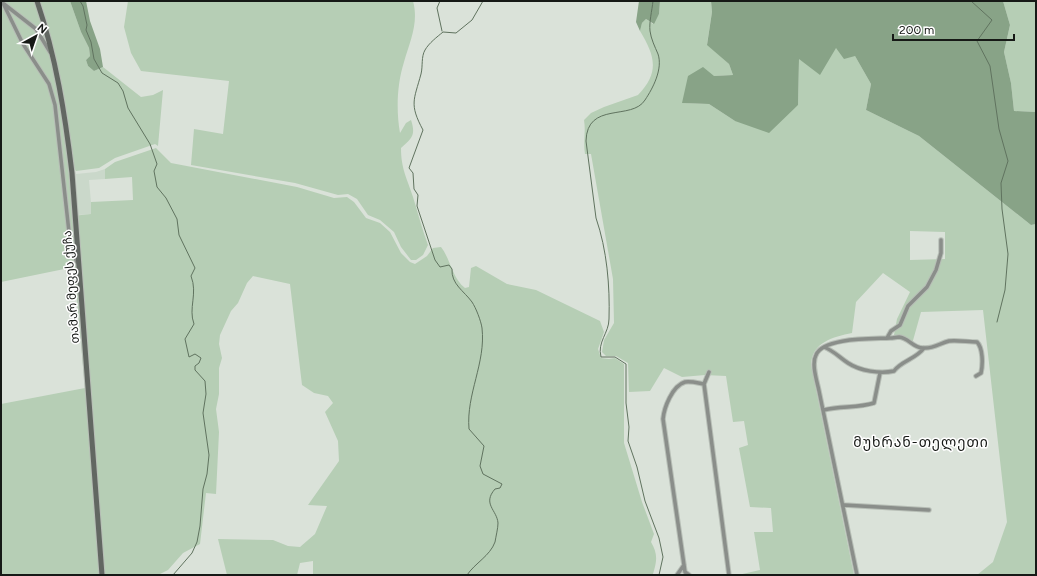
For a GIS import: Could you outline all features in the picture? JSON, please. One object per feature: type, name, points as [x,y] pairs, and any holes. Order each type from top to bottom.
[{"type":"street","name":"თამარ მეფეს ქუჩა","points":[[37,1],[54,58],[64,106],[72,173],[102,575]]},
{"type":"street","points":[[1,2],[36,29],[54,58]]},
{"type":"street","points":[[1,2],[23,44],[49,84],[55,105],[68,232],[72,251],[79,266]]},
{"type":"street","points":[[888,338],[891,331],[900,325],[908,306],[927,287],[936,270],[941,253],[941,240]]},
{"type":"street","points":[[857,575],[815,367],[815,355],[829,344],[857,339],[899,337],[916,348],[934,348],[941,343],[951,341],[976,342],[980,345],[983,366],[981,374],[976,376]]},
{"type":"street","points":[[824,347],[838,354],[855,367],[880,373],[894,371],[898,366],[919,355],[924,348]]},
{"type":"street","points":[[709,372],[704,384],[729,575]]},
{"type":"street","points":[[824,410],[836,407],[863,406],[874,403],[880,373]]},
{"type":"street","points":[[689,575],[685,572],[663,419],[664,410],[675,390],[684,382],[704,384]]},
{"type":"street","points":[[844,505],[929,510]]},
{"type":"street","points":[[677,575],[684,564]]},
{"type":"shaded area","points":[[105,169],[105,179],[89,180],[92,214],[78,215],[76,174],[96,172]]},
{"type":"green space","points":[[1,1],[36,1],[44,27],[61,107],[68,161],[72,216],[91,214],[91,202],[133,200],[132,177],[105,179],[105,169],[115,162],[156,148],[171,163],[297,187],[334,198],[347,197],[354,202],[366,218],[380,223],[390,232],[401,253],[410,262],[415,264],[427,256],[433,248],[441,247],[454,274],[465,288],[469,287],[471,268],[476,266],[507,284],[536,290],[600,321],[604,332],[598,349],[601,358],[615,358],[624,364],[624,443],[642,502],[654,534],[651,542],[655,550],[656,558],[653,574],[701,575],[313,575],[313,561],[300,563],[297,575],[227,575],[218,539],[273,540],[288,546],[300,547],[315,534],[327,506],[308,505],[339,461],[338,441],[325,412],[333,403],[328,396],[314,393],[302,385],[290,284],[253,276],[247,283],[238,303],[231,311],[220,335],[219,344],[222,358],[219,368],[219,394],[216,409],[219,432],[216,494],[206,493],[200,544],[183,553],[168,570],[158,575],[1,575],[1,404],[85,388],[74,267],[1,282]]},
{"type":"green space","points":[[40,1],[70,1],[81,32],[89,48],[90,56],[86,60],[88,66],[94,71],[103,67],[141,97],[153,95],[163,90],[158,146],[155,144],[115,158],[99,168],[76,171],[74,168],[62,83]]},
{"type":"green space","points":[[70,1],[86,1],[90,21],[100,49],[103,67],[94,71],[88,66],[86,60],[90,56],[89,48],[81,32]]},
{"type":"green space","points":[[128,1],[413,1],[415,17],[411,39],[400,79],[398,115],[400,133],[406,123],[411,120],[413,129],[412,136],[401,148],[401,155],[405,173],[428,245],[423,255],[416,260],[411,260],[401,247],[394,232],[380,220],[368,215],[357,199],[348,194],[338,195],[295,183],[191,165],[194,129],[223,134],[229,81],[141,71],[131,53],[124,27]]},
{"type":"green space","points":[[639,1],[660,1],[659,14],[654,24],[646,19],[642,23],[640,31],[636,22]]},
{"type":"green space","points":[[660,1],[711,1],[712,12],[707,44],[729,64],[733,75],[714,76],[683,103],[709,104],[735,121],[798,105],[799,58],[836,48],[855,56],[871,84],[866,110],[919,136],[1031,225],[1036,224],[1036,575],[977,575],[993,562],[1007,522],[983,310],[921,312],[912,344],[894,335],[897,319],[910,292],[883,273],[856,302],[852,333],[838,336],[819,346],[812,357],[811,365],[854,575],[738,575],[760,570],[754,532],[773,532],[771,508],[750,507],[739,448],[748,445],[744,421],[733,422],[726,376],[705,375],[682,377],[664,368],[650,391],[629,392],[628,363],[616,356],[606,356],[602,352],[604,340],[614,323],[613,279],[591,154],[585,154],[584,120],[591,113],[638,95],[645,87],[650,79],[653,64],[649,48],[640,31],[642,23],[646,19],[653,24],[659,14]],"holes":[[[910,231],[945,232],[945,259],[910,260]]]},
{"type":"green space","points":[[711,1],[1003,1],[1010,25],[1004,52],[1011,83],[1014,111],[1036,112],[1036,224],[1031,225],[919,136],[866,110],[871,84],[855,56],[844,59],[836,48],[820,75],[799,59],[798,105],[769,133],[735,121],[709,104],[682,103],[688,76],[703,67],[714,76],[733,75],[729,64],[707,45],[712,12]]},
{"type":"green space","points":[[1003,1],[1036,1],[1036,112],[1014,111],[1011,83],[1004,52],[1010,25]]},
{"type":"waterway","points":[[80,1],[83,6],[87,25],[86,30],[91,42],[94,59],[102,73],[118,83],[123,91],[128,108],[150,144],[157,164],[154,171],[157,187],[166,198],[177,219],[179,235],[195,268],[191,276],[194,289],[192,312],[194,324],[185,339],[189,357],[195,354],[201,358],[199,363],[195,366],[195,370],[205,381],[206,394],[203,413],[209,455],[207,474],[203,489],[197,542],[192,553],[173,575]]},
{"type":"waterway","points":[[440,1],[437,8],[442,31]]},
{"type":"waterway","points":[[467,575],[490,551],[495,542],[498,523],[491,507],[490,499],[491,494],[495,489],[500,488],[502,484],[483,474],[480,466],[484,446],[469,429],[470,403],[481,354],[482,328],[472,302],[456,283],[452,274],[452,269],[449,265],[440,267],[435,260],[417,206],[418,195],[414,189],[413,173],[409,168],[423,130],[414,108],[414,102],[421,74],[424,53],[427,47],[443,32],[456,33],[472,20],[483,1]]},
{"type":"waterway","points":[[653,1],[650,31],[659,60],[658,72],[654,84],[645,100],[639,106],[630,110],[611,113],[594,121],[588,129],[586,141],[596,218],[605,255],[609,294],[609,319],[600,352],[601,357],[615,357],[626,364],[626,403],[629,427],[628,441],[637,467],[645,501],[659,538],[663,557],[659,575]]},
{"type":"waterway","points":[[971,1],[992,20],[977,41],[990,66],[999,129],[1008,161],[1001,183],[1002,209],[1008,254],[1005,290],[997,322]]},
{"type":"district","name":"მუხრან-თელეთი","points":[[921,442]]}]
